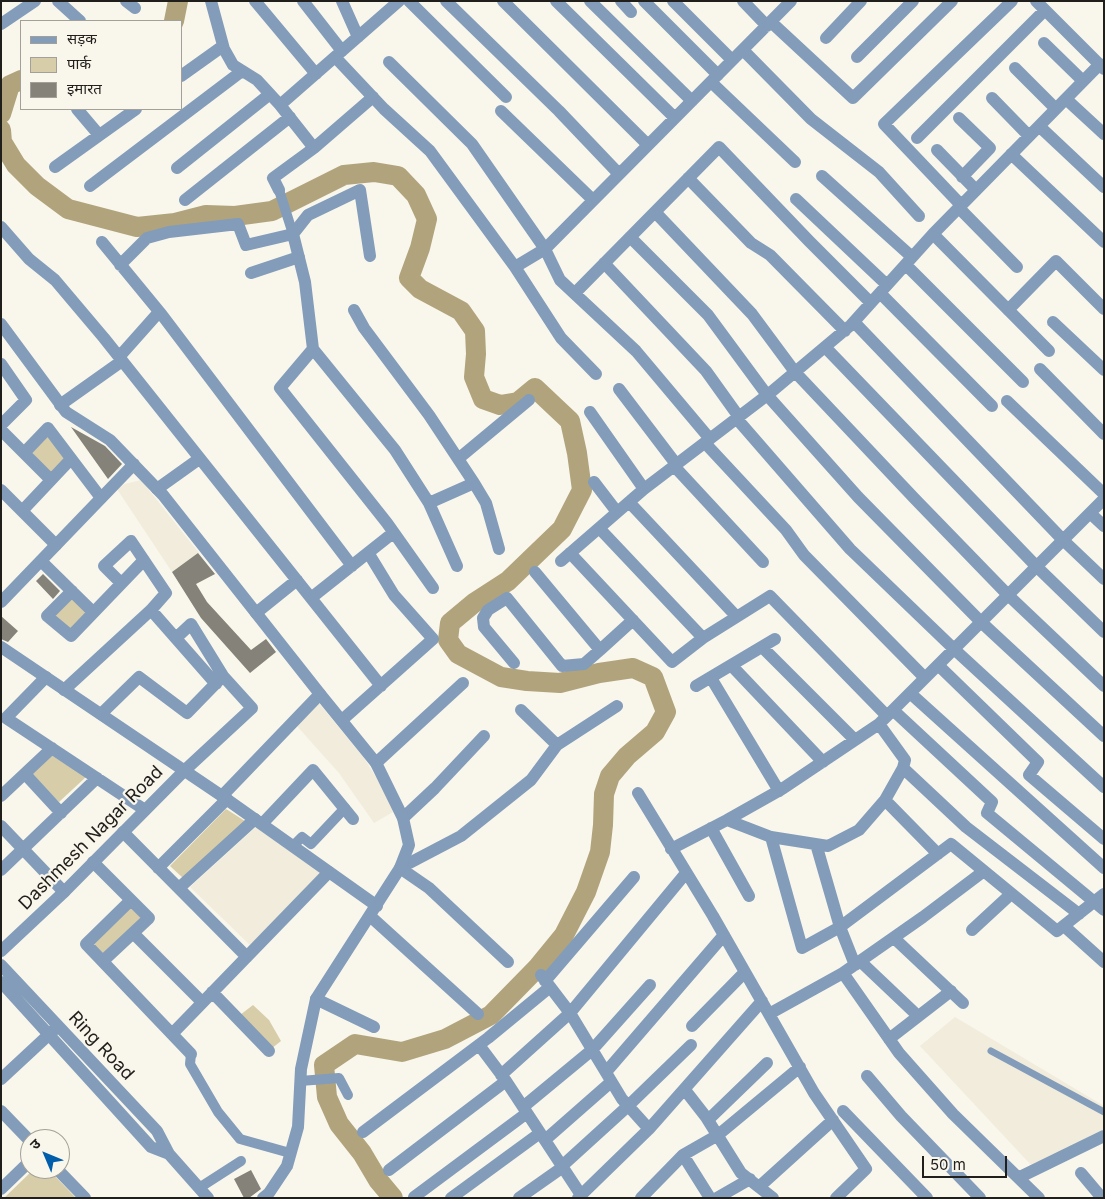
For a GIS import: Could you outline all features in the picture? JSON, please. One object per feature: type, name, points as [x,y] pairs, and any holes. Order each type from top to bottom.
[{"type":"street","points":[[1,24],[34,1]]},
{"type":"street","points":[[58,1],[79,20]]},
{"type":"street","points":[[211,1],[223,46],[233,65],[257,80],[280,105],[314,148]]},
{"type":"street","points":[[255,1],[316,74]]},
{"type":"street","points":[[303,1],[339,54],[373,97],[430,151],[515,267],[561,338],[596,374]]},
{"type":"street","points":[[342,1],[358,37]]},
{"type":"street","points":[[408,1],[506,97]]},
{"type":"street","points":[[446,1],[559,111],[619,174]]},
{"type":"street","points":[[503,1],[648,145]]},
{"type":"street","points":[[556,1],[675,118]]},
{"type":"street","points":[[590,1],[692,101]]},
{"type":"street","points":[[621,1],[631,12]]},
{"type":"street","points":[[644,1],[714,78],[795,162]]},
{"type":"street","points":[[673,1],[732,60]]},
{"type":"street","points":[[743,1],[853,98],[952,1]]},
{"type":"street","points":[[515,267],[544,249],[791,1]]},
{"type":"street","points":[[826,38],[861,1]]},
{"type":"street","points":[[857,56],[913,1]]},
{"type":"street","points":[[1012,1],[884,124],[1017,267]]},
{"type":"street","points":[[280,105],[358,37],[391,4]]},
{"type":"street","points":[[771,837],[802,948],[840,926],[951,844],[1057,932],[1079,914],[1101,902],[987,812],[992,802],[886,717],[770,596],[703,638],[672,662],[633,620],[565,557],[644,489],[796,372],[849,326],[960,206],[1083,81],[1102,66],[1041,5],[917,138]]},
{"type":"street","points":[[1044,43],[1083,81]]},
{"type":"street","points":[[182,75],[223,46]]},
{"type":"street","points":[[742,50],[811,119],[879,172],[919,216]]},
{"type":"street","points":[[389,62],[472,144],[544,249],[560,280],[636,351],[707,441],[786,530],[804,555],[925,678]]},
{"type":"street","points":[[1015,68],[1056,109]]},
{"type":"street","points":[[90,186],[242,71]]},
{"type":"street","points":[[177,168],[270,94]]},
{"type":"street","points":[[373,97],[314,148],[273,178],[279,190],[293,234],[305,282],[313,349],[395,450],[429,504],[457,566]]},
{"type":"street","points":[[992,98],[1029,136]]},
{"type":"street","points":[[1066,99],[1104,134]]},
{"type":"street","points":[[78,110],[99,135]]},
{"type":"street","points":[[55,167],[135,110]]},
{"type":"street","points":[[501,111],[594,200]]},
{"type":"street","points":[[185,200],[290,117]]},
{"type":"street","points":[[959,118],[990,148],[962,177]]},
{"type":"street","points":[[1039,126],[1104,187]]},
{"type":"street","points":[[575,293],[719,147],[871,303]]},
{"type":"street","points":[[937,150],[976,190]]},
{"type":"street","points":[[1012,154],[1104,242]]},
{"type":"street","points":[[822,176],[909,261],[1023,382]]},
{"type":"street","points":[[688,178],[751,243],[770,255],[849,326],[1104,579]]},
{"type":"street","points":[[120,265],[147,238],[170,232],[238,224],[246,245],[293,234],[308,216],[360,190],[370,256]]},
{"type":"street","points":[[796,199],[884,289],[992,406]]},
{"type":"street","points":[[655,212],[752,314],[796,372],[1008,595],[1104,686]]},
{"type":"street","points":[[1,227],[29,259],[55,280],[121,359],[381,686]]},
{"type":"street","points":[[933,234],[1048,351]]},
{"type":"street","points":[[630,237],[708,315],[767,395],[858,497],[982,622],[1104,736]]},
{"type":"street","points":[[102,242],[159,312],[352,566]]},
{"type":"street","points":[[251,273],[298,257]]},
{"type":"street","points":[[1008,310],[1056,260],[1104,309]]},
{"type":"street","points":[[604,263],[706,372],[738,418],[850,549],[954,649],[1104,787]]},
{"type":"street","points":[[354,310],[364,328],[429,415],[486,503],[499,549]]},
{"type":"street","points":[[60,404],[121,359],[159,312]]},
{"type":"street","points":[[1053,322],[1104,370]]},
{"type":"street","points":[[1,324],[66,412],[110,440],[158,489],[376,762],[403,818],[409,846],[400,868],[316,999],[301,1069],[298,1127],[287,1166],[269,1193],[263,1198]]},
{"type":"street","points":[[825,347],[1037,566],[1104,632]]},
{"type":"street","points":[[313,349],[280,388],[394,533],[433,588]]},
{"type":"street","points":[[1,425],[26,400],[2,365]]},
{"type":"street","points":[[1040,369],[1104,434]]},
{"type":"street","points":[[619,389],[675,465],[763,562]]},
{"type":"street","points":[[458,459],[529,400]]},
{"type":"street","points":[[1007,402],[1104,494]]},
{"type":"street","points":[[590,412],[644,489]]},
{"type":"street","points":[[24,453],[48,428],[101,498]]},
{"type":"street","points":[[1,430],[51,480]]},
{"type":"street","points":[[22,511],[71,459]]},
{"type":"street","points":[[158,489],[199,459]]},
{"type":"street","points":[[3,596],[41,561],[134,464]]},
{"type":"street","points":[[594,482],[617,512]]},
{"type":"street","points":[[429,504],[474,484]]},
{"type":"street","points":[[1,490],[56,545]]},
{"type":"street","points":[[671,849],[779,791],[886,717],[1104,500]]},
{"type":"street","points":[[629,502],[736,616]]},
{"type":"street","points":[[1090,513],[1104,526]]},
{"type":"street","points":[[598,528],[703,638]]},
{"type":"street","points":[[311,598],[394,533]]},
{"type":"street","points":[[64,690],[151,610],[166,593],[132,541],[104,566],[121,583]]},
{"type":"street","points":[[342,720],[433,639],[394,595],[369,554]]},
{"type":"street","points":[[72,591],[47,616],[71,636],[144,560]]},
{"type":"street","points":[[41,561],[93,612]]},
{"type":"street","points":[[535,572],[600,650]]},
{"type":"street","points":[[256,613],[297,580]]},
{"type":"street","points":[[514,663],[484,627],[483,618],[488,610],[507,598],[562,666],[584,664],[633,620]]},
{"type":"street","points":[[151,610],[176,638],[252,708],[184,771]]},
{"type":"street","points":[[176,638],[191,624],[220,680]]},
{"type":"street","points":[[696,686],[775,638]]},
{"type":"street","name":"Dashmesh Nagar Road","points":[[1,647],[225,797],[329,872],[373,911],[478,1014]]},
{"type":"street","points":[[762,647],[855,740]]},
{"type":"street","points":[[731,665],[823,762]]},
{"type":"street","points":[[938,666],[1038,762],[1029,775],[1104,839]]},
{"type":"street","points":[[46,677],[6,718],[145,810]]},
{"type":"street","points":[[100,714],[139,677],[187,713],[220,680]]},
{"type":"street","points":[[711,678],[779,791]]},
{"type":"street","points":[[376,762],[463,683]]},
{"type":"street","points":[[910,693],[1104,868]]},
{"type":"street","points":[[158,868],[320,694]]},
{"type":"street","points":[[400,868],[460,836],[531,780],[557,745],[617,706]]},
{"type":"street","points":[[521,710],[557,745]]},
{"type":"street","points":[[727,820],[771,837],[828,846],[859,830],[885,800],[904,768],[905,760],[886,717]]},
{"type":"street","points":[[403,818],[435,788],[484,736]]},
{"type":"street","points":[[1,796],[52,748]]},
{"type":"street","points":[[904,768],[966,827],[1079,914]]},
{"type":"street","points":[[178,888],[258,822],[313,770],[349,813],[311,844],[302,837],[293,846]]},
{"type":"street","name":"Dashmesh Nagar Road","points":[[1,951],[64,892],[184,771]]},
{"type":"street","points":[[25,774],[61,812]]},
{"type":"street","points":[[1,870],[97,778]]},
{"type":"street","points":[[638,793],[724,936],[814,1093],[866,1169],[836,1198]]},
{"type":"street","points":[[885,800],[938,854]]},
{"type":"street","points":[[1,826],[64,892]]},
{"type":"street","points":[[710,828],[749,896]]},
{"type":"street","points":[[123,832],[247,957]]},
{"type":"street","points":[[816,844],[840,926],[857,963],[918,1016]]},
{"type":"street","points":[[93,862],[149,918],[103,962]]},
{"type":"street","points":[[400,868],[430,888],[508,962]]},
{"type":"street","points":[[769,1014],[843,973],[894,938],[984,871]]},
{"type":"street","points":[[172,1034],[329,872]]},
{"type":"street","points":[[388,1170],[504,1078],[570,1013],[686,873]]},
{"type":"street","points":[[363,1132],[479,1045],[545,981],[634,877]]},
{"type":"street","points":[[972,930],[1012,894]]},
{"type":"street","points":[[131,900],[86,944],[191,1054],[190,1064],[218,1112],[240,1139],[290,1153]]},
{"type":"street","points":[[1064,926],[1104,962]]},
{"type":"street","points":[[133,933],[202,1002]]},
{"type":"street","points":[[452,1198],[543,1137],[609,1077],[724,936]]},
{"type":"street","points":[[894,938],[963,1003]]},
{"type":"street","name":"Ring Road","points":[[1,965],[151,1147],[169,1154],[208,1198]]},
{"type":"street","points":[[692,1026],[745,972]]},
{"type":"street","points":[[843,973],[899,1053],[953,1114],[1040,1198]]},
{"type":"street","points":[[545,981],[570,1013],[628,1106],[649,1128]]},
{"type":"street","name":"Ring Road","points":[[1,982],[54,1030]]},
{"type":"street","points":[[414,1197],[525,1110],[592,1050],[650,985]]},
{"type":"street","points":[[889,1038],[951,991]]},
{"type":"street","points":[[212,992],[269,1051]]},
{"type":"street","points":[[316,999],[374,1027]]},
{"type":"street","points":[[479,1045],[504,1078],[580,1196],[685,1090],[762,1001]]},
{"type":"street","points":[[1,1079],[54,1030]]},
{"type":"street","points":[[519,1198],[563,1167],[691,1045]]},
{"type":"street","points":[[708,1120],[767,1064]]},
{"type":"street","points":[[641,1198],[683,1155],[718,1135],[800,1067]]},
{"type":"street","points":[[867,1076],[901,1116],[980,1198]]},
{"type":"street","points":[[300,1081],[314,1078],[339,1078],[348,1095]]},
{"type":"street","points":[[685,1090],[708,1120],[741,1173],[755,1182],[773,1198]]},
{"type":"street","points":[[1,1111],[20,1131]]},
{"type":"street","points":[[844,1111],[927,1198]]},
{"type":"street","points":[[717,1198],[755,1182],[833,1120]]},
{"type":"street","points":[[1020,1177],[1104,1136]]},
{"type":"street","points":[[683,1155],[710,1198]]},
{"type":"street","points":[[200,1188],[241,1161]]},
{"type":"street","points":[[1,1189],[20,1170]]},
{"type":"street","points":[[1081,1173],[1102,1198]]},
{"type":"street","points":[[67,1179],[85,1198]]},
{"type":"lane","points":[[991,1051],[1104,1112]]},
{"type":"shaded area","points":[[141,480],[199,553],[172,572],[117,489],[125,484]]},
{"type":"shaded area","points":[[318,702],[364,758],[382,787],[393,812],[374,823],[339,773],[296,725]]},
{"type":"shaded area","points":[[256,827],[322,874],[250,945],[190,887]]},
{"type":"shaded area","points":[[955,1017],[1104,1106],[1104,1132],[1031,1165],[920,1046]]},
{"type":"green space","points":[[46,435],[66,459],[50,475],[31,451]]},
{"type":"green space","points":[[73,596],[89,611],[70,630],[53,616]]},
{"type":"green space","points":[[51,755],[86,777],[59,802],[31,773]]},
{"type":"green space","points":[[226,809],[245,821],[183,878],[170,866]]},
{"type":"green space","points":[[129,906],[143,920],[104,958],[90,944]]},
{"type":"green space","points":[[253,1005],[269,1020],[281,1041],[271,1049],[240,1015]]},
{"type":"green space","points":[[24,1179],[58,1179],[76,1198],[4,1198]]},
{"type":"building","points":[[71,427],[105,446],[122,464],[108,479]]},
{"type":"building","points":[[198,553],[215,574],[196,584],[207,602],[251,650],[266,639],[276,652],[250,673],[201,618],[172,572]]},
{"type":"building","points":[[43,574],[60,591],[53,599],[36,581]]},
{"type":"building","points":[[1,616],[18,631],[8,642],[1,639]]},
{"type":"building","points":[[251,1170],[261,1189],[249,1198],[244,1198],[234,1179]]},
{"type":"waterway","points":[[174,20],[178,1]]},
{"type":"waterway","points":[[1,114],[10,85],[20,80]]},
{"type":"waterway","points":[[1,130],[2,142],[16,165],[37,186],[68,209],[137,227],[175,223],[206,215],[235,216],[272,211],[344,175],[374,172],[398,176],[416,195],[427,219],[420,248],[409,278],[420,289],[461,311],[475,331],[474,377],[483,399],[500,405],[518,402],[535,388],[570,421],[582,490],[562,529],[508,581],[474,603],[450,623],[448,640],[458,654],[501,677],[527,681],[560,683],[599,673],[633,668],[653,677],[666,712],[655,732],[627,756],[610,776],[604,794],[600,852],[586,892],[564,935],[537,968],[491,1015],[445,1039],[402,1052],[355,1044],[324,1065],[327,1097],[339,1124],[362,1153],[378,1180],[393,1198]]}]
